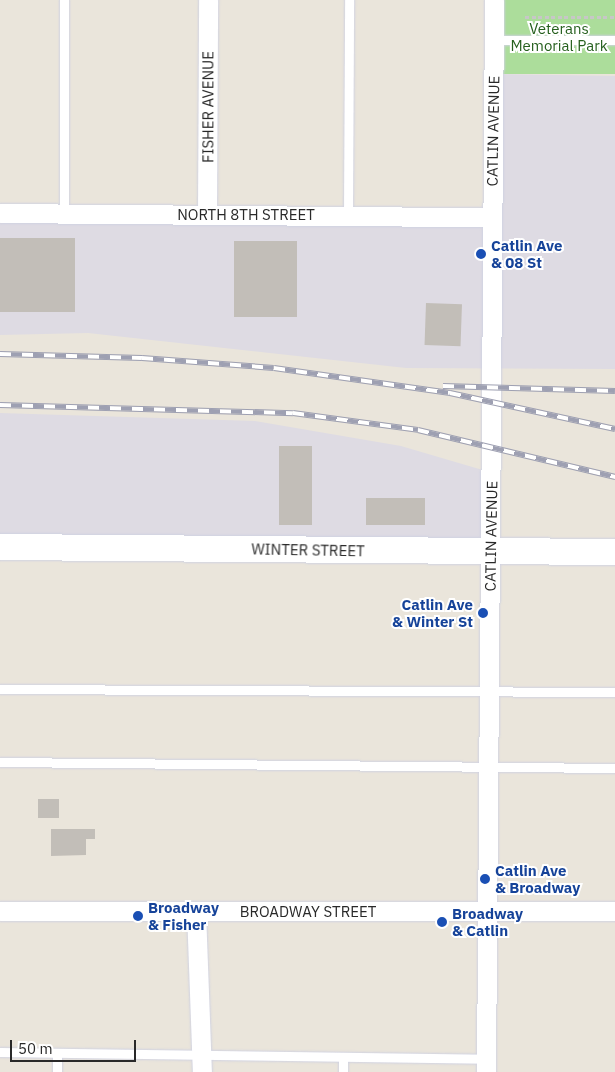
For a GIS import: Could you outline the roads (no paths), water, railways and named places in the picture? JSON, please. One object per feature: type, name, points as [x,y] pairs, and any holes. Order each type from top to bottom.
[{"type":"street","name":"FISHER AVENUE","points":[[207,214],[208,0]]},
{"type":"street","name":"CATLIN AVENUE","points":[[486,1065],[489,912],[494,0]]},
{"type":"street","name":"NORTH 8TH STREET","points":[[0,213],[492,217]]},
{"type":"street","name":"WINTER STREET","points":[[0,547],[615,552]]},
{"type":"street","name":"BROADWAY STREET","points":[[0,911],[615,911]]},
{"type":"street","points":[[196,911],[202,1064]]},
{"type":"lane","points":[[64,0],[64,213]]},
{"type":"lane","points":[[348,215],[349,0]]},
{"type":"lane","points":[[494,40],[615,40]]},
{"type":"lane","points":[[0,689],[615,692]]},
{"type":"lane","points":[[0,762],[489,770],[615,768]]},
{"type":"lane","points":[[0,1052],[57,1053],[202,1064],[343,1057],[486,1065]]},
{"type":"lane","points":[[57,1053],[57,1072]]},
{"type":"lane","points":[[343,1057],[343,1072]]},
{"type":"railway","points":[[0,354],[142,358],[274,368],[450,393],[615,429]]},
{"type":"railway","points":[[443,386],[615,391]]},
{"type":"railway","points":[[0,405],[293,413],[418,430],[615,477]]},
{"type":"place","name":"Catlin Ave & 08 St","points":[[481,254]]},
{"type":"place","name":"Catlin Ave & Winter St","points":[[483,613]]},
{"type":"place","name":"Catlin Ave & Broadway","points":[[485,879]]},
{"type":"place","name":"Broadway & Fisher","points":[[138,916]]},
{"type":"place","name":"Broadway & Catlin","points":[[442,922]]},
{"type":"park label","name":"Veterans Memorial Park","points":[[559,36]]}]
